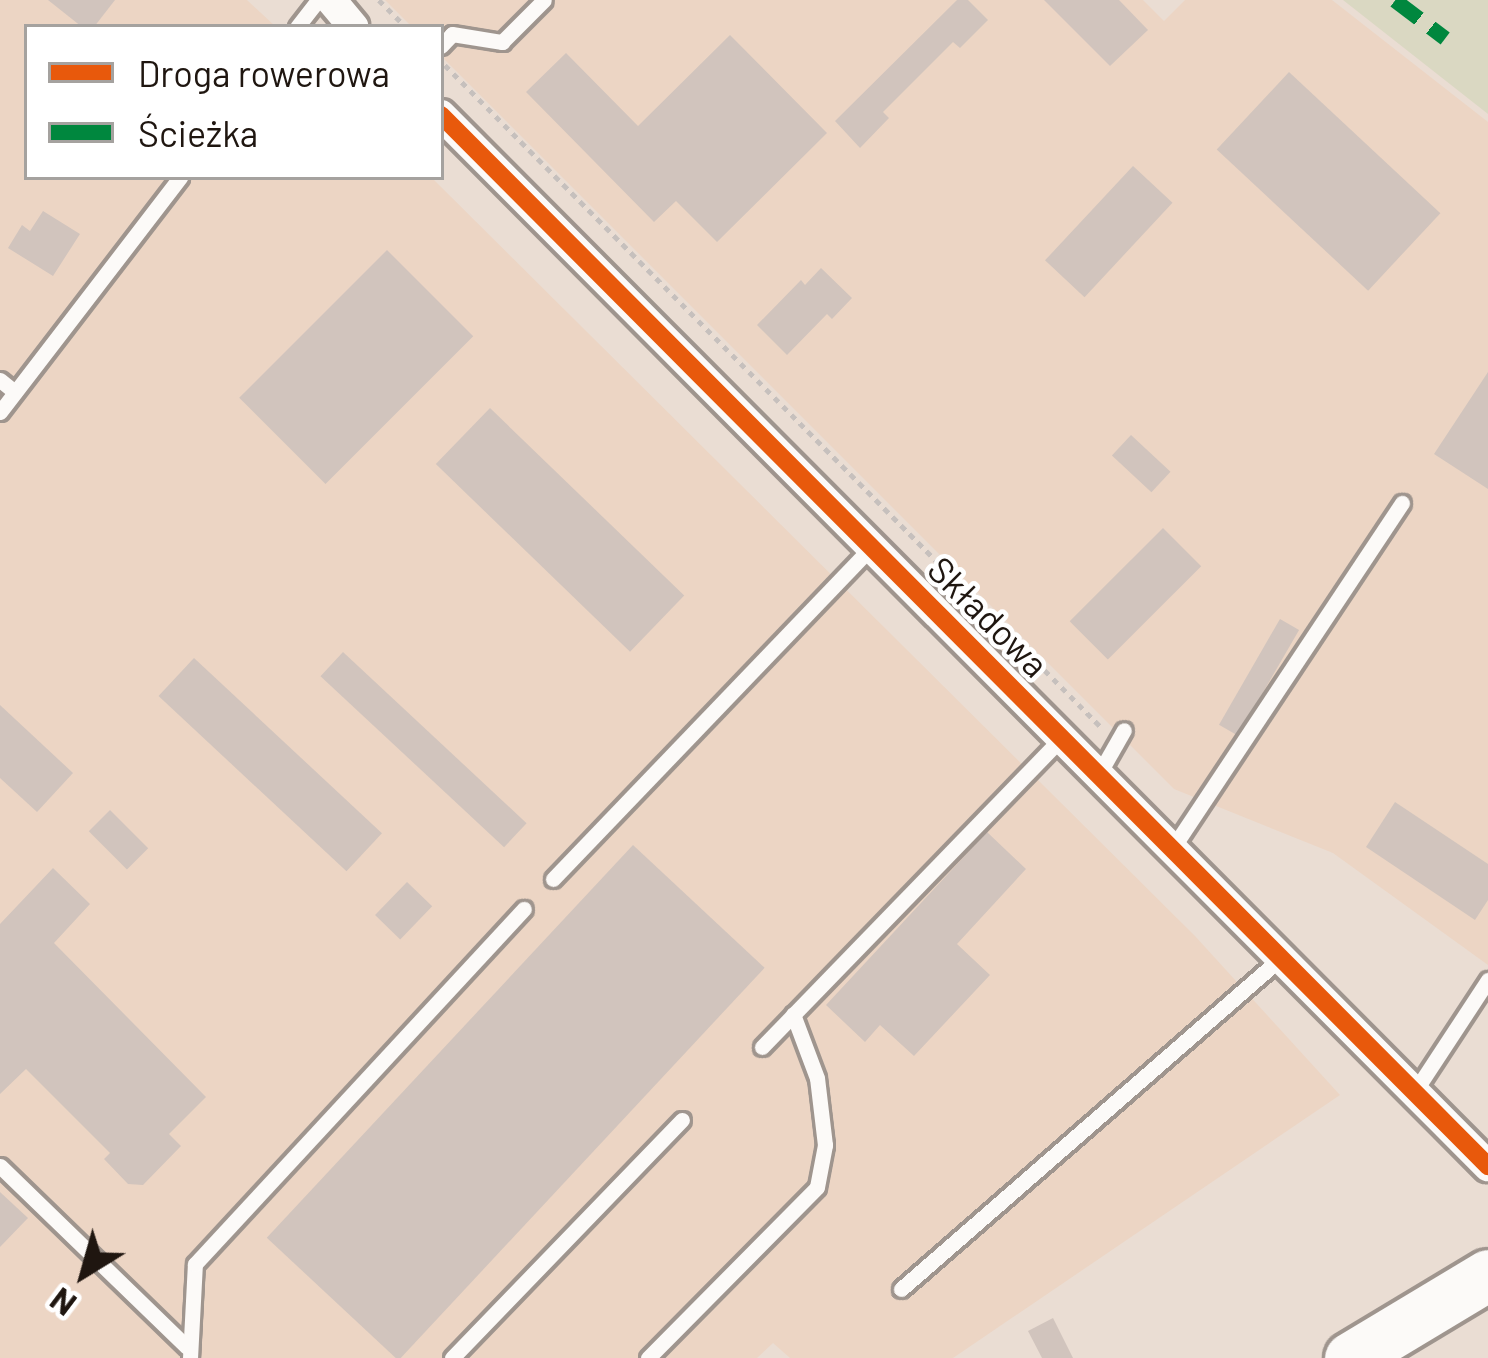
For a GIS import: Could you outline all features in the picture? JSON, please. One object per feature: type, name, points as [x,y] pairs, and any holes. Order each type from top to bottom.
[{"type":"main road","points":[[1349,1358],[1488,1275]]},
{"type":"street","points":[[331,0],[351,24]]},
{"type":"street","name":"Składowa","points":[[444,118],[1488,1166]]},
{"type":"lane","points":[[299,24],[318,0]]},
{"type":"lane","points":[[444,43],[452,34],[502,42],[544,0]]},
{"type":"lane","points":[[0,412],[179,180]]},
{"type":"lane","points":[[0,380],[15,392]]},
{"type":"lane","points":[[1174,846],[1402,503]]},
{"type":"lane","points":[[553,879],[871,547]]},
{"type":"lane","points":[[762,1047],[1063,736]]},
{"type":"lane","points":[[1100,772],[1120,736]]},
{"type":"lane","points":[[188,1353],[195,1264],[524,909]]},
{"type":"lane","points":[[901,1289],[1282,956]]},
{"type":"lane","points":[[1415,1091],[1488,980]]},
{"type":"lane","points":[[648,1358],[817,1187],[825,1145],[817,1078],[793,1014]]},
{"type":"lane","points":[[452,1358],[682,1120]]},
{"type":"lane","points":[[0,1166],[188,1353]]},
{"type":"path","points":[[380,0],[403,24]]},
{"type":"path","points":[[444,65],[1120,736]]},
{"type":"shaded area","points":[[0,0],[247,0],[273,24],[24,24],[24,180],[434,180],[1195,936],[1340,1095],[953,1358],[790,1358],[773,1343],[757,1358],[0,1358]]},
{"type":"shaded area","points":[[385,0],[1143,0],[1164,21],[1185,0],[1332,0],[1488,122],[1488,965],[1333,853],[1174,789],[444,59],[444,24],[409,24]]},
{"type":"shaded area","points":[[1343,0],[1488,0],[1488,114]]},
{"type":"building","points":[[48,0],[115,0],[96,24],[78,24]]},
{"type":"building","points":[[957,0],[968,0],[988,20],[960,48],[953,42],[883,112],[889,118],[860,148],[835,121]]},
{"type":"building","points":[[1044,0],[1119,0],[1148,30],[1110,66]]},
{"type":"building","points":[[730,35],[827,133],[717,242],[676,201],[654,222],[526,92],[566,53],[638,126]]},
{"type":"building","points":[[1289,72],[1440,213],[1368,291],[1217,150]]},
{"type":"building","points":[[1133,166],[1172,203],[1085,297],[1045,260]]},
{"type":"building","points":[[43,211],[80,234],[53,276],[8,248],[22,225],[30,231]]},
{"type":"building","points":[[387,250],[473,336],[325,484],[239,398]]},
{"type":"building","points":[[821,268],[852,298],[832,319],[827,314],[787,355],[757,325],[801,280],[805,285]]},
{"type":"building","points":[[1488,372],[1488,489],[1434,454]]},
{"type":"building","points":[[490,408],[684,596],[630,652],[436,464]]},
{"type":"building","points":[[1131,435],[1170,472],[1151,492],[1112,455]]},
{"type":"building","points":[[1163,528],[1201,566],[1108,660],[1070,621]]},
{"type":"building","points":[[1280,619],[1299,630],[1238,736],[1219,725]]},
{"type":"building","points":[[343,652],[527,823],[504,847],[320,676]]},
{"type":"building","points":[[194,658],[382,833],[346,871],[159,696]]},
{"type":"building","points":[[0,705],[73,773],[37,812],[0,778]]},
{"type":"building","points":[[1395,802],[1488,864],[1488,900],[1475,920],[1366,847]]},
{"type":"building","points":[[110,810],[148,848],[127,869],[89,831]]},
{"type":"building","points":[[987,832],[1026,869],[957,944],[990,975],[914,1056],[880,1025],[865,1042],[826,1005]]},
{"type":"building","points":[[633,845],[765,968],[401,1358],[267,1238]]},
{"type":"building","points":[[53,868],[90,904],[54,943],[206,1097],[169,1134],[181,1146],[143,1185],[128,1184],[104,1159],[110,1153],[26,1069],[0,1094],[0,924]]},
{"type":"building","points":[[407,882],[432,906],[400,939],[375,915]]},
{"type":"building","points":[[0,1192],[28,1218],[0,1247]]},
{"type":"building","points":[[1053,1318],[1073,1358],[1042,1358],[1028,1331]]},
{"type":"marked path","points":[[1395,0],[1445,38]]},
{"type":"cycle path","points":[[444,118],[1488,1166]]}]
